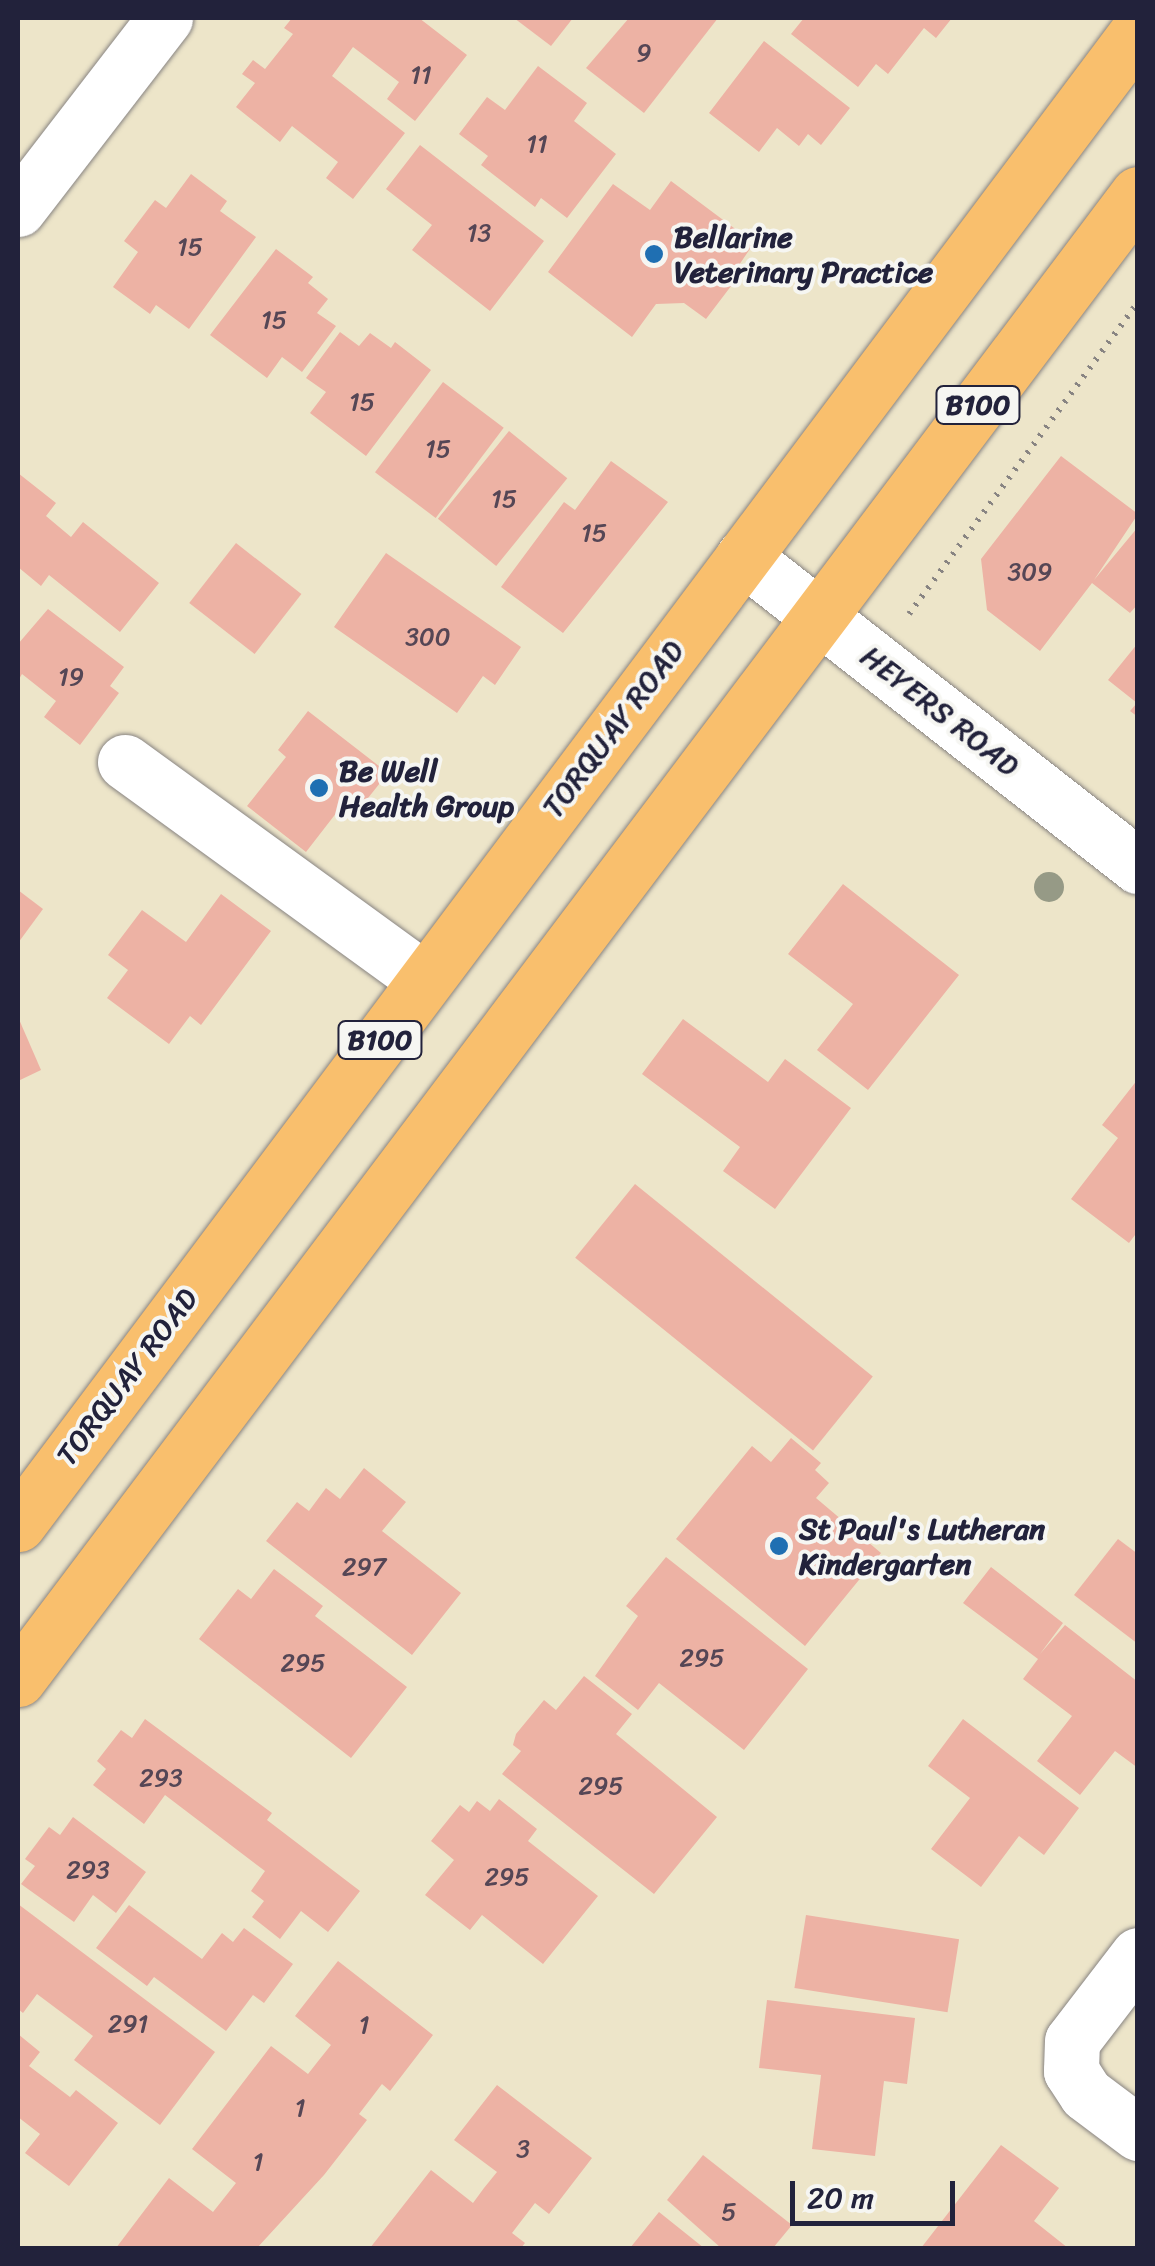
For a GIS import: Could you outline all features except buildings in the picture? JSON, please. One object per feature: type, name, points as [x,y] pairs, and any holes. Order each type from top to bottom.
[{"type":"main road","name":"TORQUAY ROAD","points":[[18,1524],[1138,31]]},
{"type":"main road","name":"B100","points":[[18,1679],[1138,194]]},
{"type":"street","points":[[18,209],[165,18]]},
{"type":"street","name":"HEYERS ROAD","points":[[743,557],[1138,866]]},
{"type":"street","points":[[125,762],[425,980]]},
{"type":"street","points":[[1138,1955],[1072,2041],[1071,2071],[1086,2094],[1138,2133]]},
{"type":"path","points":[[909,614],[1138,302]]},
{"type":"place","name":"Bellarine Veterinary Practice","points":[[654,254]]},
{"type":"place","name":"Be Well Health Group","points":[[319,788]]},
{"type":"place","name":"St Paul's Lutheran Kindergarten","points":[[779,1546]]}]
